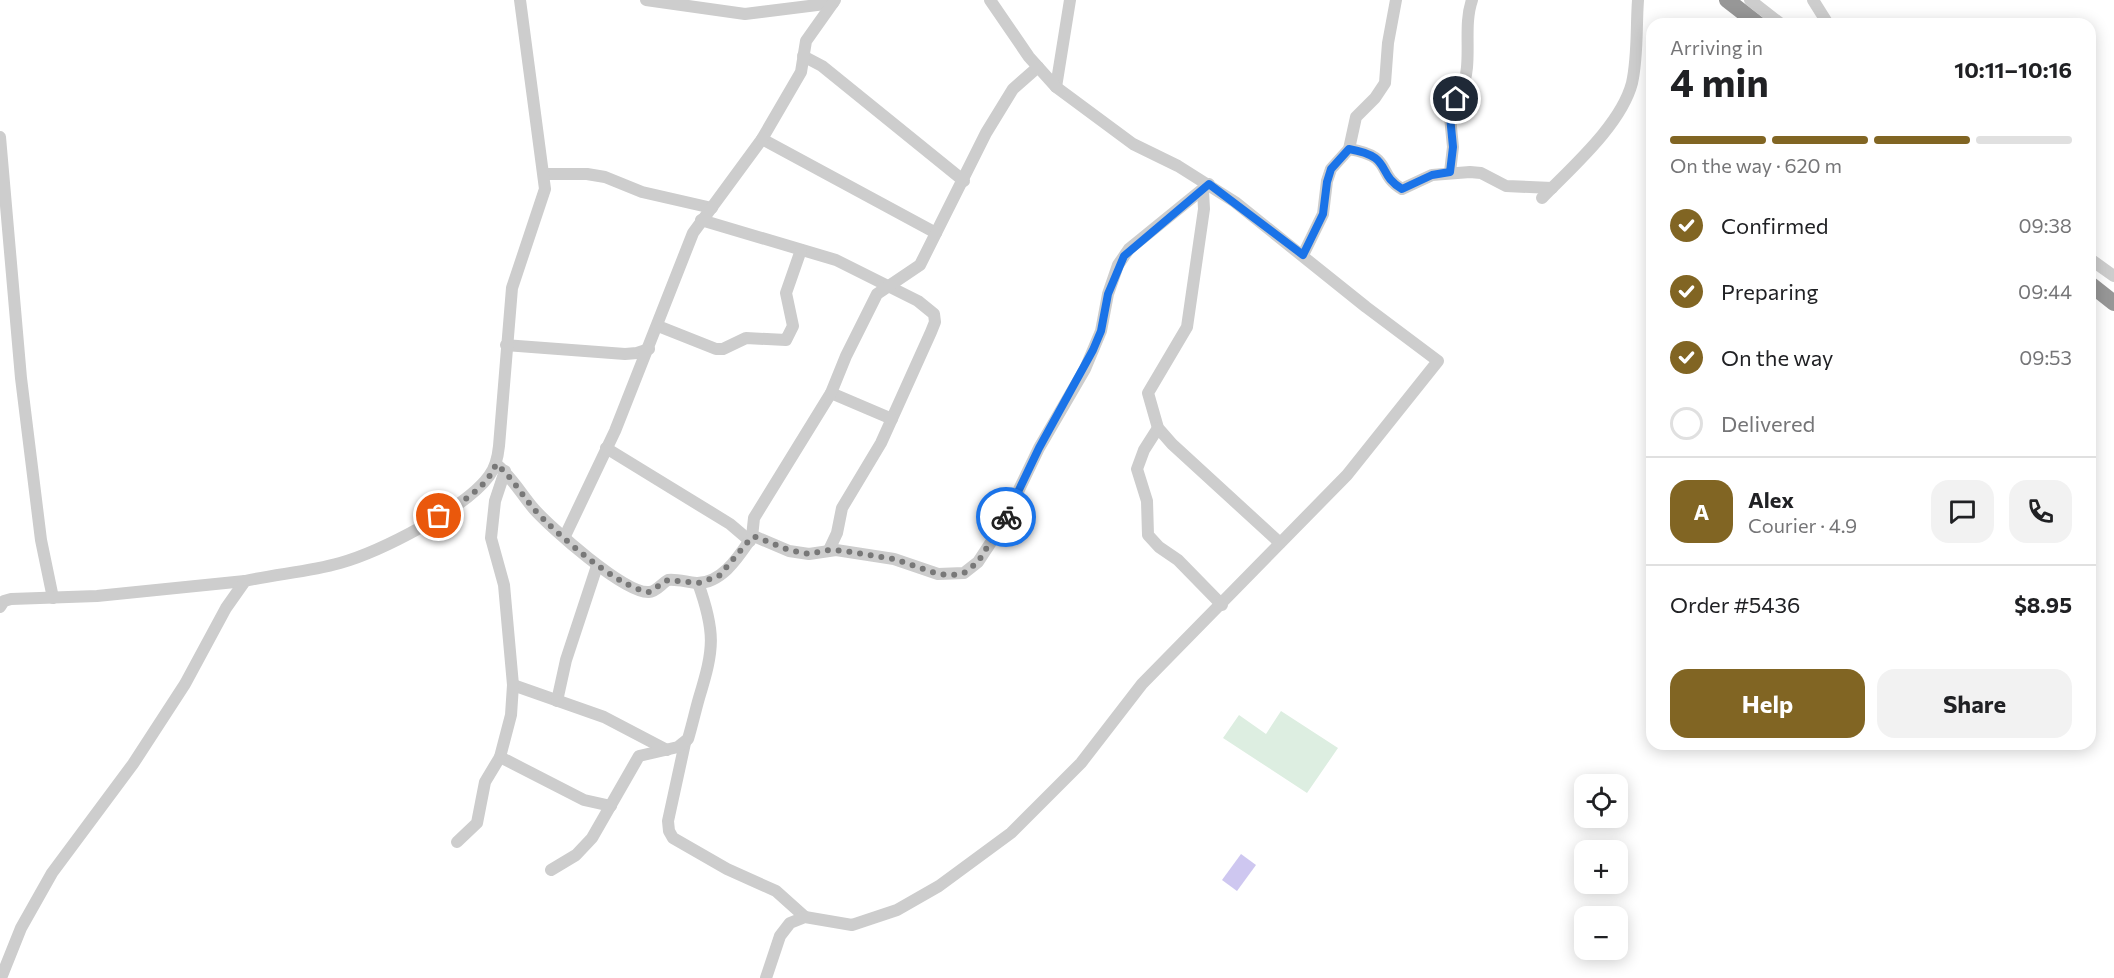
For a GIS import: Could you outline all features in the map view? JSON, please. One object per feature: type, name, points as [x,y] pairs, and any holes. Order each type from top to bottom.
[{"type":"highway","points":[[1727,0],[1750,18]]},
{"type":"highway","points":[[2096,289],[2114,303]]},
{"type":"street","points":[[457,842],[477,823],[485,782],[500,757],[511,715],[513,686],[504,585],[491,538],[500,467],[506,345],[512,288],[521,255],[542,204],[545,189],[545,174],[520,0]]},
{"type":"street","points":[[646,0],[745,14],[782,11],[834,1]]},
{"type":"street","points":[[698,583],[710,619],[712,648],[710,663],[685,743],[668,821],[669,831],[673,838],[727,869],[776,891],[805,917],[844,925],[875,918],[897,910],[939,886],[974,861],[1011,833],[1063,782],[1081,763],[1142,684],[1347,475],[1438,361],[1366,307],[1303,255],[1206,188],[1132,144],[1056,87],[1038,67],[990,0]]},
{"type":"street","points":[[1056,87],[1070,0]]},
{"type":"street","points":[[1303,255],[1323,214],[1331,169],[1349,149],[1356,117],[1375,98],[1385,83],[1388,43],[1396,0]]},
{"type":"street","points":[[1450,172],[1453,147],[1449,106],[1461,93],[1465,77],[1466,26],[1472,0]]},
{"type":"street","points":[[1542,198],[1602,134],[1628,96],[1636,54],[1638,0]]},
{"type":"street","points":[[1750,0],[1773,18]]},
{"type":"street","points":[[1813,0],[1824,18]]},
{"type":"street","points":[[565,536],[606,448],[658,326],[679,267],[701,220],[762,139],[801,72],[806,41],[834,1]]},
{"type":"street","points":[[803,56],[822,66],[964,181]]},
{"type":"street","points":[[500,467],[536,511],[597,566],[622,582],[642,591],[654,591],[668,580],[698,583],[719,576],[751,539],[754,518],[831,393],[846,356],[877,294],[920,265],[986,133],[1012,89],[1038,67]]},
{"type":"street","points":[[0,137],[21,378],[41,540],[53,598]]},
{"type":"street","points":[[762,139],[936,233]]},
{"type":"street","points":[[1349,149],[1372,154],[1380,160],[1392,181],[1402,189],[1432,175],[1450,172],[1481,173],[1506,186],[1552,188]]},
{"type":"street","points":[[545,174],[605,177],[642,192],[712,208]]},
{"type":"street","points":[[1206,188],[1187,327],[1148,393],[1158,428],[1196,467],[1281,543]]},
{"type":"street","points":[[606,448],[751,539],[800,552],[829,550],[894,559],[938,574],[964,573],[978,562],[1001,527],[1039,448],[1089,360],[1101,331],[1108,294],[1118,265],[1129,249],[1206,188]]},
{"type":"street","points":[[701,220],[836,260],[928,307],[934,314],[935,322],[881,443],[842,508],[837,533],[829,550]]},
{"type":"street","points":[[658,326],[720,350],[746,338],[786,340],[793,326],[786,293],[801,250]]},
{"type":"street","points":[[2096,263],[2114,276]]},
{"type":"street","points":[[506,345],[625,354],[637,354],[649,348]]},
{"type":"street","points":[[831,393],[892,419]]},
{"type":"street","points":[[1158,428],[1144,450],[1137,469],[1147,501],[1148,535],[1159,548],[1178,560],[1222,605]]},
{"type":"street","points":[[0,608],[4,601],[10,599],[97,596],[244,580],[318,568],[373,550],[439,516],[469,497],[500,467]]},
{"type":"street","points":[[557,701],[566,660],[597,566]]},
{"type":"street","points":[[1,978],[21,928],[47,880],[133,765],[185,684],[226,608],[244,580]]},
{"type":"street","points":[[513,686],[604,717],[667,750]]},
{"type":"street","points":[[551,870],[576,855],[592,838],[634,761],[649,753],[667,750],[685,743]]},
{"type":"street","points":[[500,757],[584,800],[611,806]]},
{"type":"street","points":[[766,978],[784,929],[790,923],[805,917]]},
{"type":"green space","points":[[1281,711],[1338,748],[1307,793],[1223,738],[1239,715],[1266,734]]},
{"type":"shaded area","points":[[1241,854],[1256,865],[1237,891],[1222,880]]},
{"type":"way so far","points":[[439,516],[469,497],[489,477],[496,464],[513,480],[536,511],[597,566],[622,582],[649,592],[654,591],[668,580],[698,583],[719,576],[752,537],[789,550],[809,554],[836,550],[894,559],[938,574],[964,573],[986,552],[1006,517]]},
{"type":"route","points":[[1006,517],[1039,448],[1093,350],[1101,331],[1108,294],[1118,265],[1129,249],[1209,184],[1303,255],[1323,214],[1331,169],[1349,149],[1372,154],[1380,160],[1392,181],[1402,189],[1407,189],[1432,175],[1450,172],[1453,147],[1449,106],[1456,99]]}]
